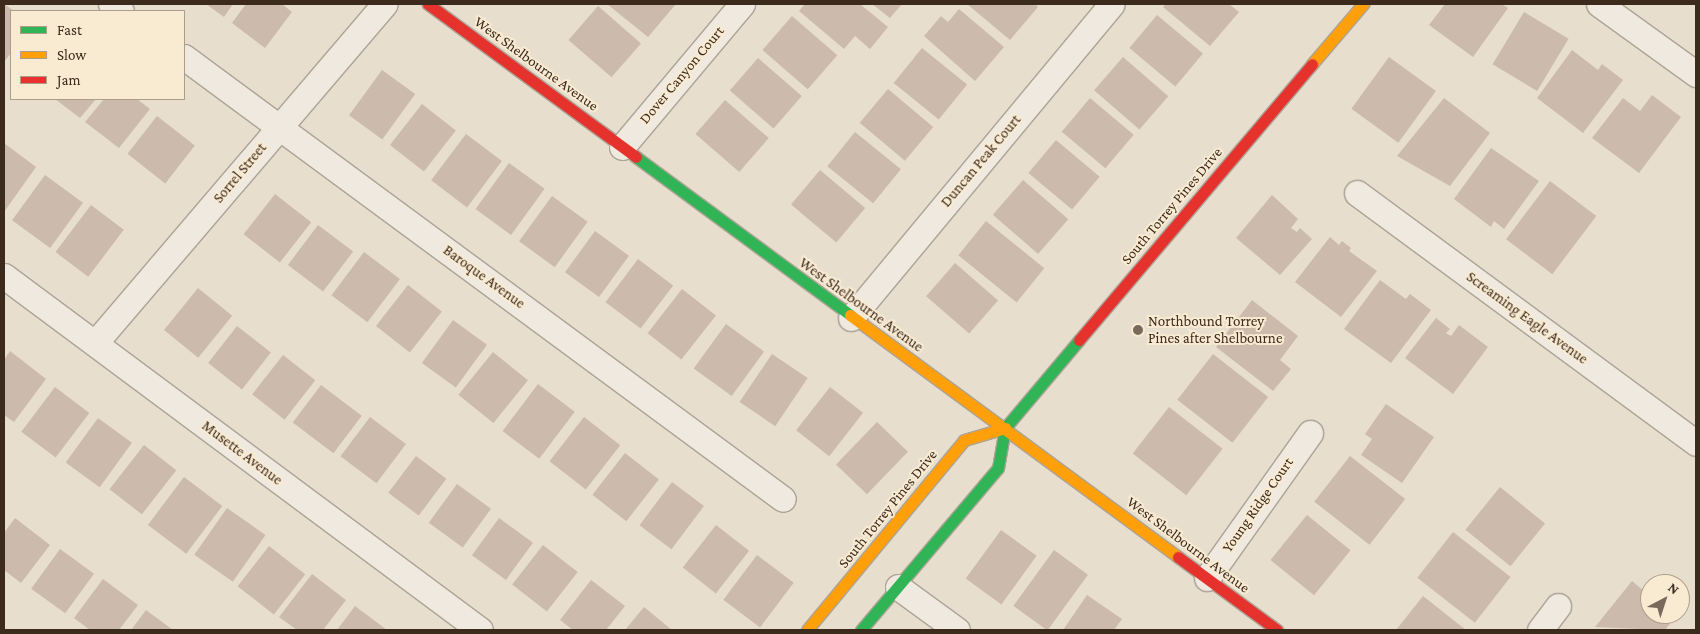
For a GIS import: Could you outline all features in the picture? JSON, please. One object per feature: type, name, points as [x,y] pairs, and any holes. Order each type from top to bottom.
[{"type":"street","name":"Sorrel Street","points":[[95,343],[385,4]]},
{"type":"street","name":"West Shelbourne Avenue","points":[[428,4],[851,318],[1005,428],[1277,630]]},
{"type":"street","name":"Dover Canyon Court","points":[[622,147],[742,4]]},
{"type":"street","name":"Duncan Peak Court","points":[[851,318],[1112,4]]},
{"type":"street","name":"South Torrey Pines Drive","points":[[807,630],[964,440],[1005,428],[1363,4]]},
{"type":"street","points":[[1599,4],[1696,74]]},
{"type":"street","name":"Baroque Avenue","points":[[185,58],[783,499]]},
{"type":"street","name":"Screaming Eagle Avenue","points":[[1357,193],[1696,443]]},
{"type":"street","name":"Musette Avenue","points":[[4,276],[480,630]]},
{"type":"street","points":[[861,630],[998,468],[1005,428]]},
{"type":"street","name":"Young Ridge Court","points":[[1207,578],[1310,432]]},
{"type":"street","points":[[898,587],[957,630]]},
{"type":"street","points":[[1540,630],[1558,606]]},
{"type":"building","points":[[4,4],[13,10],[10,10],[10,54],[4,62]]},
{"type":"building","points":[[206,4],[233,4],[224,17]]},
{"type":"building","points":[[246,4],[282,4],[292,12],[265,48],[232,23]]},
{"type":"building","points":[[607,4],[676,4],[648,37]]},
{"type":"building","points":[[805,4],[860,4],[888,27],[870,49],[855,36],[844,49],[799,11]]},
{"type":"building","points":[[872,4],[902,4],[890,18]]},
{"type":"building","points":[[967,4],[1035,4],[1038,7],[1010,40]]},
{"type":"building","points":[[1166,4],[1229,4],[1239,12],[1210,46],[1163,7]]},
{"type":"building","points":[[1445,4],[1502,4],[1508,8],[1473,57],[1429,25]]},
{"type":"building","points":[[598,6],[641,43],[611,77],[568,40]]},
{"type":"building","points":[[959,9],[1004,47],[975,81],[924,36],[941,16],[948,22]]},
{"type":"building","points":[[1524,12],[1569,39],[1537,91],[1493,64]]},
{"type":"building","points":[[1157,15],[1203,54],[1175,87],[1129,48]]},
{"type":"building","points":[[792,16],[837,55],[808,89],[762,50]]},
{"type":"building","points":[[922,48],[967,85],[939,119],[894,83]]},
{"type":"building","points":[[1572,50],[1598,70],[1602,64],[1623,80],[1583,133],[1537,98]]},
{"type":"building","points":[[1123,57],[1168,96],[1139,130],[1094,90]]},
{"type":"building","points":[[1389,57],[1436,91],[1398,143],[1351,109]]},
{"type":"building","points":[[758,58],[802,96],[774,129],[730,90]]},
{"type":"building","points":[[382,70],[415,94],[382,139],[349,115]]},
{"type":"building","points":[[888,89],[933,127],[905,161],[860,123]]},
{"type":"building","points":[[1652,95],[1681,117],[1639,173],[1592,138],[1623,98],[1640,111]]},
{"type":"building","points":[[1090,98],[1134,135],[1105,168],[1062,132]]},
{"type":"building","points":[[1444,98],[1490,133],[1450,186],[1397,156]]},
{"type":"building","points":[[56,100],[95,100],[80,118]]},
{"type":"building","points":[[103,100],[138,100],[150,109],[119,148],[85,122]]},
{"type":"building","points":[[725,100],[769,138],[739,172],[695,134]]},
{"type":"building","points":[[422,104],[456,130],[424,171],[390,145]]},
{"type":"building","points":[[157,116],[195,146],[165,183],[127,154]]},
{"type":"building","points":[[855,132],[901,169],[873,203],[827,166]]},
{"type":"building","points":[[466,134],[502,161],[467,207],[431,180]]},
{"type":"building","points":[[1056,140],[1100,177],[1072,210],[1028,173]]},
{"type":"building","points":[[4,143],[36,167],[4,212]]},
{"type":"building","points":[[1491,148],[1539,181],[1504,229],[1494,221],[1491,227],[1454,199]]},
{"type":"building","points":[[509,163],[545,189],[511,235],[475,209]]},
{"type":"building","points":[[820,170],[865,208],[836,242],[791,204]]},
{"type":"building","points":[[45,175],[83,203],[50,248],[12,220]]},
{"type":"building","points":[[1023,180],[1068,219],[1038,254],[993,215]]},
{"type":"building","points":[[1550,181],[1596,216],[1552,274],[1506,239]]},
{"type":"building","points":[[275,194],[311,222],[280,263],[244,234]]},
{"type":"building","points":[[1272,195],[1298,219],[1291,228],[1297,232],[1300,228],[1312,239],[1280,275],[1236,238]]},
{"type":"building","points":[[552,196],[588,222],[555,267],[519,241]]},
{"type":"building","points":[[91,205],[124,230],[88,277],[55,252]]},
{"type":"building","points":[[986,221],[1044,268],[1017,302],[958,255]]},
{"type":"building","points":[[318,225],[353,251],[323,291],[288,265]]},
{"type":"building","points":[[595,231],[629,256],[599,297],[565,272]]},
{"type":"building","points":[[1330,237],[1339,245],[1342,241],[1351,248],[1349,251],[1377,271],[1341,317],[1295,282]]},
{"type":"building","points":[[364,252],[400,279],[367,322],[332,295]]},
{"type":"building","points":[[638,259],[673,285],[641,329],[606,302]]},
{"type":"building","points":[[955,263],[998,300],[969,334],[926,296]]},
{"type":"building","points":[[1380,280],[1406,299],[1410,294],[1431,310],[1391,363],[1344,329]]},
{"type":"building","points":[[408,285],[442,311],[410,352],[376,326]]},
{"type":"building","points":[[198,288],[232,316],[198,358],[164,330]]},
{"type":"building","points":[[682,289],[716,315],[681,360],[648,333]]},
{"type":"building","points":[[1252,300],[1298,336],[1280,360],[1291,369],[1273,391],[1216,347]]},
{"type":"building","points":[[1436,318],[1450,329],[1446,333],[1451,336],[1459,325],[1488,347],[1453,394],[1405,358]]},
{"type":"building","points":[[453,320],[487,345],[456,388],[422,363]]},
{"type":"building","points":[[726,324],[764,352],[732,396],[694,368]]},
{"type":"building","points":[[237,326],[271,352],[242,390],[208,363]]},
{"type":"building","points":[[10,351],[46,379],[14,422],[4,415],[4,360]]},
{"type":"building","points":[[493,352],[528,380],[493,423],[458,395]]},
{"type":"building","points":[[772,354],[808,378],[775,426],[740,402]]},
{"type":"building","points":[[1213,354],[1268,397],[1232,443],[1177,400]]},
{"type":"building","points":[[283,355],[315,380],[285,420],[252,394]]},
{"type":"building","points":[[538,384],[575,412],[539,459],[502,431]]},
{"type":"building","points":[[321,385],[362,416],[333,453],[293,423]]},
{"type":"building","points":[[55,387],[89,413],[56,458],[21,432]]},
{"type":"building","points":[[830,387],[863,413],[829,456],[796,430]]},
{"type":"building","points":[[1386,404],[1434,437],[1402,483],[1361,455],[1372,439],[1365,434]]},
{"type":"building","points":[[1169,407],[1223,449],[1186,495],[1133,453]]},
{"type":"building","points":[[370,417],[406,444],[376,483],[341,456]]},
{"type":"building","points":[[584,417],[620,445],[586,489],[550,461]]},
{"type":"building","points":[[98,418],[132,443],[100,487],[66,462]]},
{"type":"building","points":[[877,422],[908,452],[867,494],[836,464]]},
{"type":"building","points":[[144,445],[176,470],[142,514],[110,489]]},
{"type":"building","points":[[625,453],[659,479],[626,521],[592,495]]},
{"type":"building","points":[[416,456],[446,479],[419,516],[388,493]]},
{"type":"building","points":[[1350,456],[1405,499],[1369,545],[1314,502]]},
{"type":"building","points":[[184,477],[222,506],[186,554],[148,525]]},
{"type":"building","points":[[672,482],[704,506],[671,549],[640,525]]},
{"type":"building","points":[[457,484],[491,509],[463,548],[429,523]]},
{"type":"building","points":[[1500,487],[1545,524],[1510,566],[1465,530]]},
{"type":"building","points":[[227,508],[266,535],[233,582],[194,555]]},
{"type":"building","points":[[1307,515],[1351,550],[1314,595],[1270,560]]},
{"type":"building","points":[[15,518],[50,545],[21,583],[4,570],[4,533]]},
{"type":"building","points":[[499,518],[533,543],[506,580],[472,555]]},
{"type":"building","points":[[716,525],[749,551],[716,593],[683,568]]},
{"type":"building","points":[[1001,530],[1037,556],[1001,604],[966,579]]},
{"type":"building","points":[[1453,532],[1511,577],[1475,623],[1417,578]]},
{"type":"building","points":[[543,545],[578,572],[547,611],[512,584]]},
{"type":"building","points":[[269,546],[305,574],[274,615],[238,586]]},
{"type":"building","points":[[60,549],[94,574],[65,613],[31,589]]},
{"type":"building","points":[[1054,550],[1088,575],[1048,630],[1013,606]]},
{"type":"building","points":[[757,555],[794,583],[760,627],[723,600]]},
{"type":"building","points":[[312,574],[346,600],[323,630],[297,630],[279,617]]},
{"type":"building","points":[[103,579],[138,605],[119,630],[90,630],[74,618]]},
{"type":"building","points":[[591,580],[625,606],[606,630],[573,630],[560,620]]},
{"type":"building","points":[[1632,581],[1640,588],[1640,624],[1670,624],[1665,630],[1595,627]]},
{"type":"building","points":[[1087,595],[1122,619],[1114,630],[1063,630]]},
{"type":"building","points":[[1423,596],[1466,630],[1396,630]]},
{"type":"building","points":[[355,606],[387,630],[337,630]]},
{"type":"building","points":[[644,607],[672,630],[625,630]]},
{"type":"building","points":[[146,610],[173,630],[131,630]]},
{"type":"traffic: fast","points":[[636,157],[850,315]]},
{"type":"traffic: fast","points":[[861,630],[998,468],[1005,428],[1079,340]]},
{"type":"traffic: slow","points":[[1312,64],[1363,4]]},
{"type":"traffic: slow","points":[[850,315],[1178,557]]},
{"type":"traffic: slow","points":[[807,630],[964,440],[1005,428]]},
{"type":"traffic: jam","points":[[428,4],[636,157]]},
{"type":"traffic: jam","points":[[1079,340],[1312,64]]},
{"type":"traffic: jam","points":[[1178,557],[1277,630]]},
{"type":"place","name":"Northbound Torrey Pines after Shelbourne","points":[[1138,330]]}]
